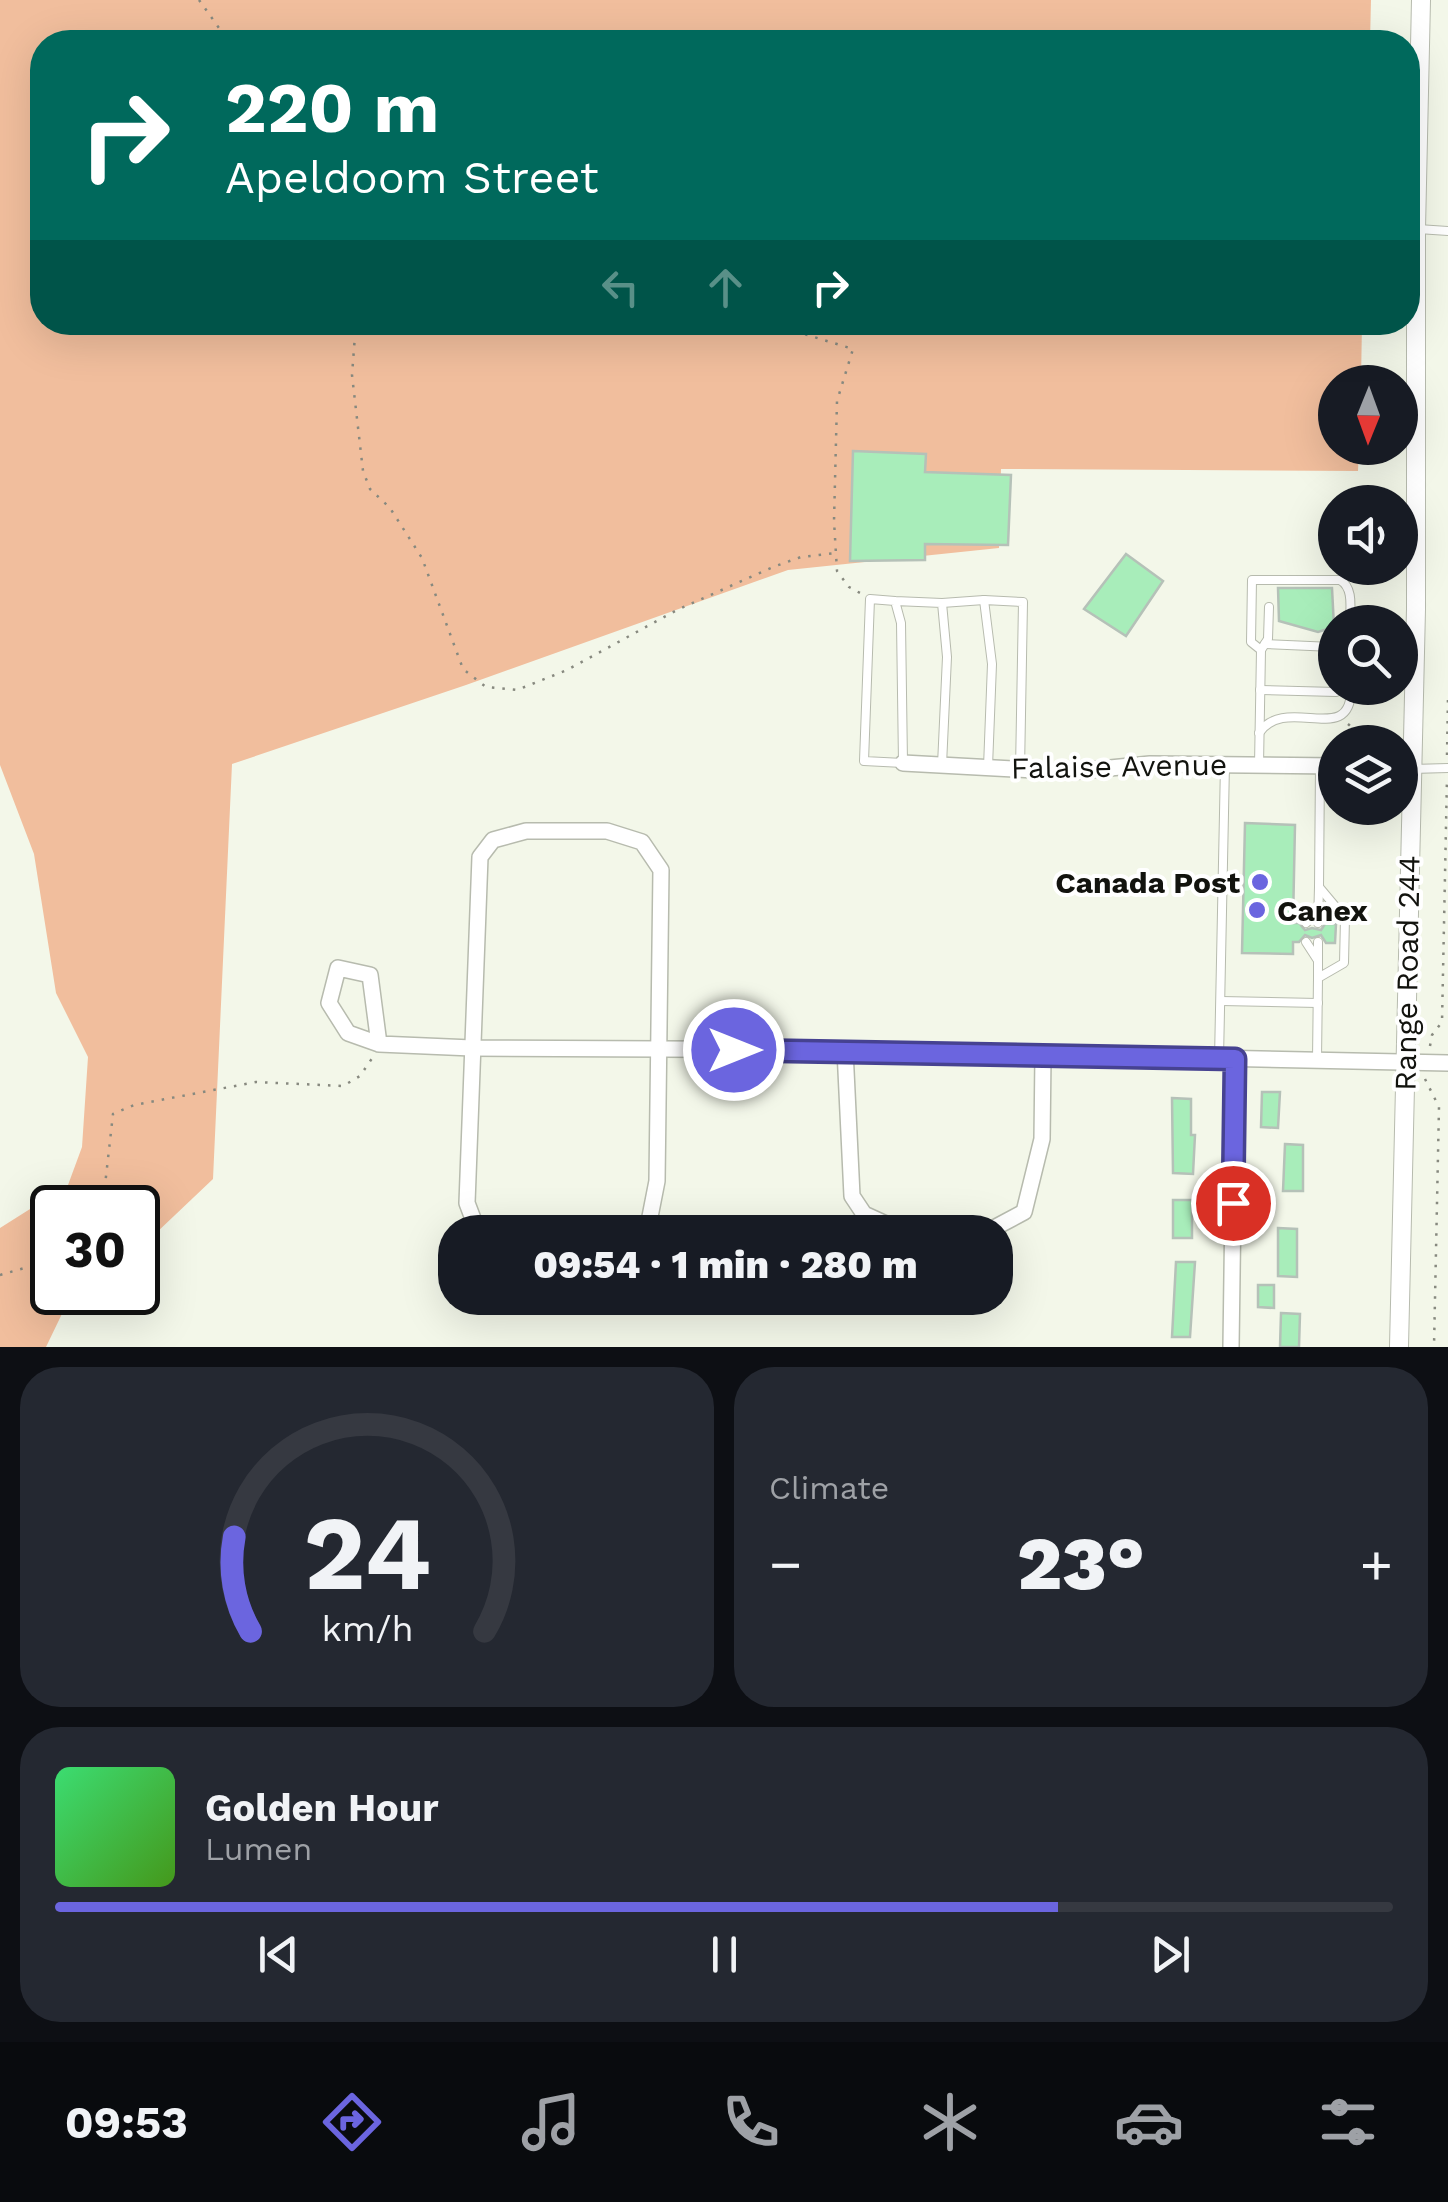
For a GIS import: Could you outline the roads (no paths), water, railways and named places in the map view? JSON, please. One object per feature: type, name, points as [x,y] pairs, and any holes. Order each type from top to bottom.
[{"type":"street","name":"Range Road 244","points":[[1420,46],[1421,0]]},
{"type":"street","name":"Range Road 244","points":[[1409,725],[1416,609],[1416,335]]},
{"type":"street","name":"Falaise Avenue","points":[[903,763],[1070,772],[1150,764],[1318,766]]},
{"type":"street","name":"Range Road 244","points":[[1399,1347],[1406,825]]},
{"type":"street","points":[[472,1215],[467,1203],[480,857],[494,840],[526,830],[607,832],[642,842],[661,870],[657,1181],[650,1215]]},
{"type":"street","points":[[379,1044],[370,975],[338,968],[329,1003],[348,1033],[379,1044],[1448,1063]]},
{"type":"street","points":[[845,1050],[852,1196],[864,1214],[899,1230],[994,1228],[1024,1212],[1042,1140],[1042,1056]]},
{"type":"street","points":[[1227,1059],[1230,1347]]},
{"type":"lane","points":[[1420,229],[1448,231]]},
{"type":"lane","points":[[1318,646],[1263,647],[1251,642],[1252,580],[1340,580],[1350,593],[1350,605]]},
{"type":"lane","points":[[896,601],[901,623],[903,763],[864,761],[870,599],[1023,602],[1020,770]]},
{"type":"lane","points":[[984,600],[992,664],[988,768]]},
{"type":"lane","points":[[942,602],[947,657],[942,765]]},
{"type":"lane","points":[[1259,764],[1260,690],[1269,607]]},
{"type":"lane","points":[[1022,677],[1036,678]]},
{"type":"lane","points":[[1260,690],[1318,692]]},
{"type":"lane","points":[[1259,733],[1276,717],[1330,718],[1342,715],[1350,705]]},
{"type":"lane","points":[[1225,764],[1221,1001],[1227,1059]]},
{"type":"lane","points":[[1418,768],[1447,768]]},
{"type":"lane","points":[[1318,923],[1324,825]]},
{"type":"lane","points":[[1318,978],[1344,963],[1345,918],[1319,887]]},
{"type":"lane","points":[[1306,924],[1318,911]]},
{"type":"lane","points":[[1306,942],[1318,962]]},
{"type":"lane","points":[[1317,1060],[1318,942]]},
{"type":"lane","points":[[1221,1001],[1318,1003]]},
{"type":"place","name":"Canada Post","points":[[1260,882]]},
{"type":"place","name":"Canex","points":[[1257,910]]}]
